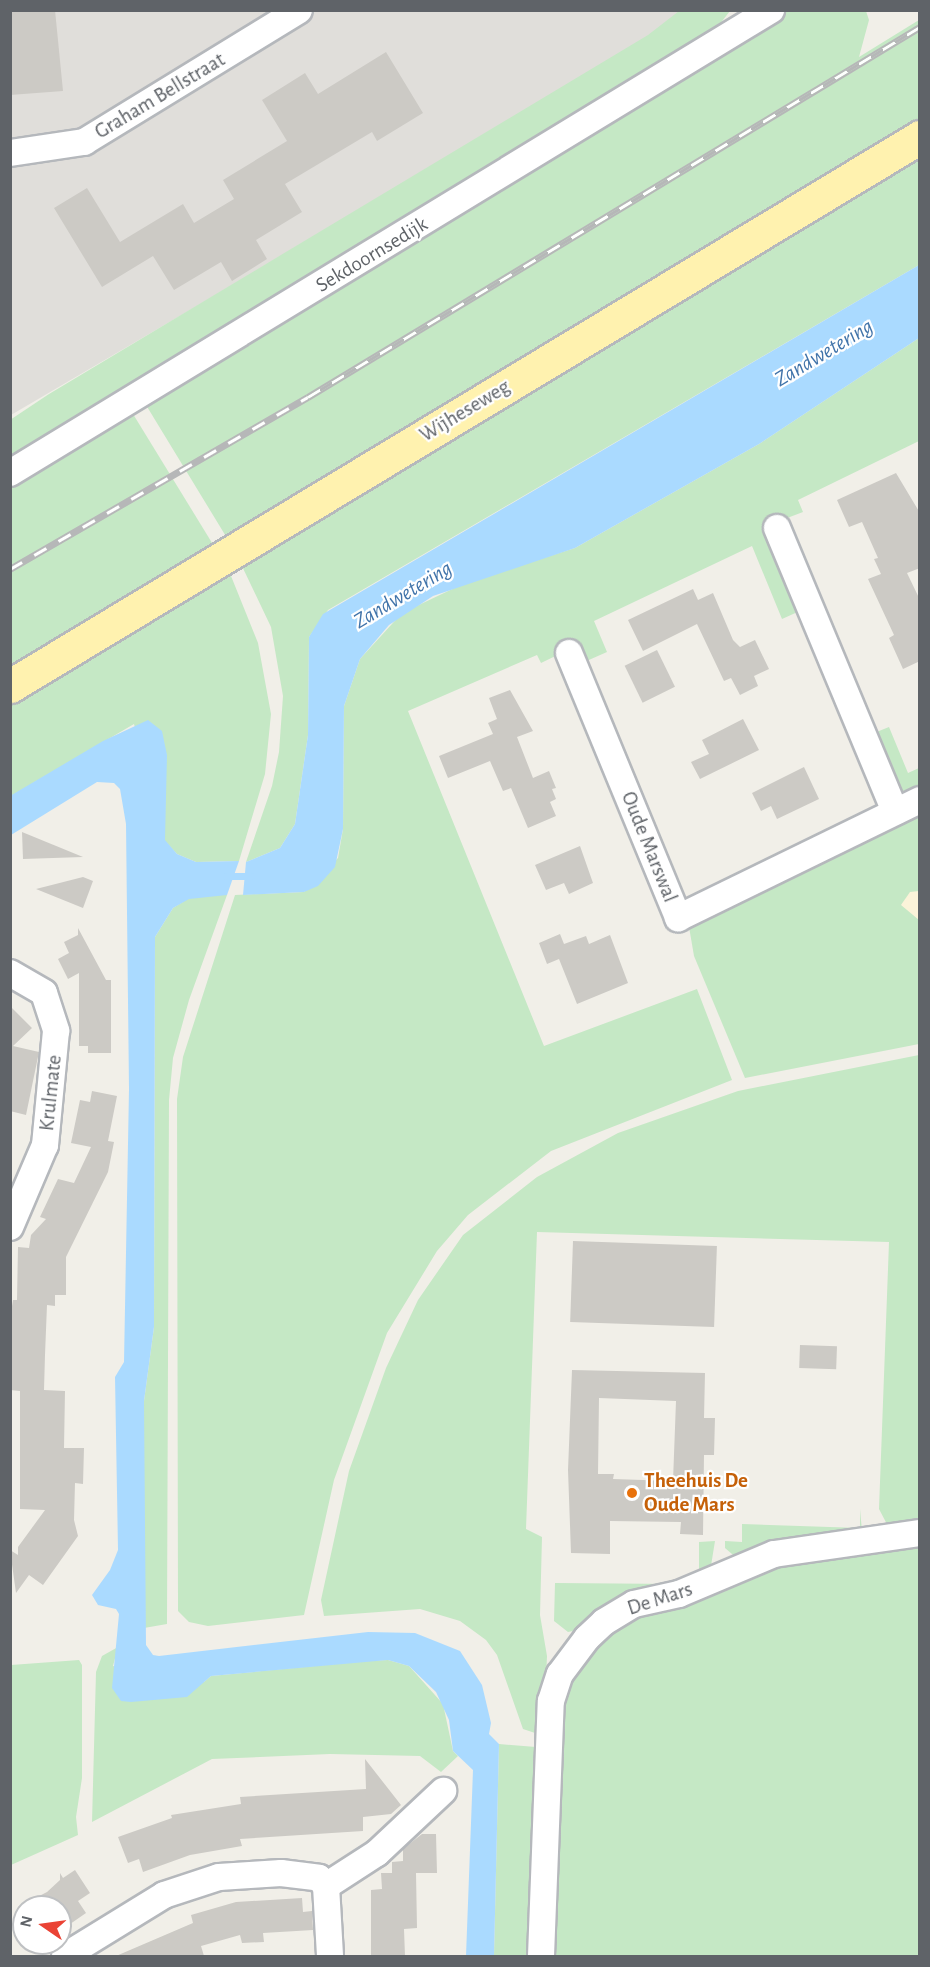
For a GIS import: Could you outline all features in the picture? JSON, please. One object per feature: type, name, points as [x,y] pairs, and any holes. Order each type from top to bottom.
[{"type":"main road","name":"Wijheseweg","points":[[10,686],[920,137]]},
{"type":"street","name":"Graham Bellstraat","points":[[10,153],[84,142],[299,10]]},
{"type":"street","name":"Sekdoornsedijk","points":[[10,473],[771,10]]},
{"type":"street","points":[[777,528],[895,812]]},
{"type":"street","name":"Oude Marswal","points":[[569,653],[678,918],[920,800]]},
{"type":"street","name":"Krulmate","points":[[10,973],[44,993],[56,1031],[45,1145],[10,1227]]},
{"type":"street","name":"De Mars","points":[[541,1956],[551,1701],[560,1674],[587,1638],[604,1622],[634,1604],[701,1586],[774,1554],[920,1533]]},
{"type":"street","points":[[326,1886],[377,1853],[443,1791]]},
{"type":"street","points":[[65,1956],[111,1925],[164,1895],[219,1877],[281,1873],[319,1878],[326,1886],[330,1956]]},
{"type":"shaded area","points":[[11,10],[700,11],[11,415]]},
{"type":"green space","points":[[679,11],[730,11],[712,34],[11,464],[10,420],[49,394],[648,35]]},
{"type":"green space","points":[[788,11],[866,11],[869,20],[859,57],[919,20],[919,127],[230,543],[146,405]]},
{"type":"green space","points":[[919,155],[919,265],[328,610],[309,637],[308,735],[295,824],[280,848],[246,862],[272,786],[279,752],[283,696],[271,627],[240,562],[438,448]]},
{"type":"green space","points":[[919,338],[919,441],[798,500],[803,512],[774,523],[802,610],[782,619],[752,546],[594,621],[607,652],[582,663],[574,647],[541,663],[537,655],[408,711],[544,1046],[697,989],[732,1080],[551,1151],[468,1215],[437,1251],[387,1333],[334,1480],[304,1615],[208,1626],[189,1622],[178,1611],[177,1099],[183,1057],[235,895],[304,892],[338,858],[343,829],[344,706],[360,659],[402,613],[465,583],[575,548],[759,444]]},
{"type":"green space","points":[[133,414],[217,551],[11,674],[11,477]]},
{"type":"green space","points":[[229,571],[258,643],[271,714],[265,774],[239,861],[196,862],[177,854],[164,840],[134,724],[11,796],[11,702]]},
{"type":"green space","points":[[889,727],[908,773],[919,768],[919,791],[910,796],[899,794],[874,733]]},
{"type":"green space","points":[[919,810],[919,1044],[745,1078],[694,956],[688,921]]},
{"type":"green space","points":[[227,895],[189,1000],[173,1058],[169,1100],[167,1624],[144,1628],[144,1401],[154,1327],[155,937],[173,908],[189,898]]},
{"type":"green space","points":[[919,1055],[919,1525],[889,1528],[879,1509],[889,1242],[537,1232],[526,1529],[542,1537],[540,1615],[547,1656],[544,1726],[535,1733],[523,1729],[497,1655],[486,1640],[460,1621],[420,1609],[324,1616],[321,1600],[349,1471],[386,1368],[418,1300],[463,1235],[537,1177],[618,1133],[738,1091]]},
{"type":"green space","points":[[860,1509],[862,1531],[739,1560],[725,1548],[725,1541],[742,1542],[742,1524],[860,1528]]},
{"type":"green space","points":[[715,1541],[710,1572],[583,1629],[568,1632],[554,1621],[555,1583],[678,1584],[699,1575],[699,1542]]},
{"type":"green space","points":[[919,1541],[919,1956],[549,1956],[563,1686],[615,1621],[753,1568]]},
{"type":"green space","points":[[118,1647],[113,1666],[204,1682],[211,1676],[366,1661],[388,1660],[409,1666],[443,1704],[453,1751],[458,1756],[441,1772],[420,1756],[330,1754],[212,1759],[92,1822],[96,1672],[102,1656]]},
{"type":"green space","points":[[79,1660],[82,1665],[82,1778],[76,1817],[78,1835],[11,1865],[11,1665]]},
{"type":"green space","points":[[499,1744],[536,1747],[542,1754],[536,1956],[494,1956]]},
{"type":"sand","points":[[920,891],[919,920],[901,905],[910,892]]},
{"type":"water","points":[[919,265],[919,338],[759,444],[575,548],[433,596],[389,625],[360,659],[344,706],[343,829],[335,867],[318,886],[304,892],[243,895],[246,862],[280,848],[295,824],[308,735],[309,637],[323,614]]},
{"type":"water","points":[[148,720],[162,731],[167,755],[165,840],[177,854],[196,862],[239,861],[227,895],[189,899],[173,908],[155,937],[154,1327],[144,1401],[146,1645],[153,1655],[159,1656],[368,1632],[415,1633],[460,1651],[482,1685],[491,1723],[489,1734],[499,1744],[494,1956],[466,1956],[473,1770],[453,1751],[449,1720],[436,1692],[409,1666],[388,1660],[211,1676],[187,1697],[131,1702],[121,1701],[112,1688],[119,1614],[116,1609],[98,1605],[92,1595],[110,1570],[118,1550],[115,1377],[124,1362],[129,1089],[126,824],[120,789],[114,783],[97,782],[11,835],[10,796],[103,741]]},
{"type":"building","points":[[10,10],[55,10],[63,91],[10,95]]},
{"type":"building","points":[[386,52],[423,113],[377,141],[372,132],[285,184],[302,212],[256,240],[267,259],[232,281],[221,262],[174,290],[153,256],[102,287],[54,208],[87,188],[120,242],[183,204],[194,223],[234,199],[223,180],[287,141],[262,100],[305,73],[318,94]]},
{"type":"building","points":[[896,473],[920,513],[920,568],[907,573],[920,600],[920,661],[903,669],[889,638],[894,635],[868,579],[881,574],[874,559],[878,558],[862,522],[849,527],[837,500]]},
{"type":"building","points":[[693,589],[698,600],[713,593],[733,640],[740,647],[755,640],[769,669],[754,676],[758,686],[740,695],[731,678],[724,681],[697,624],[643,651],[628,620]]},
{"type":"building","points":[[657,650],[675,687],[643,703],[625,666]]},
{"type":"building","points":[[510,690],[533,731],[517,737],[533,778],[549,771],[556,788],[552,789],[556,799],[550,802],[556,816],[528,828],[511,788],[503,791],[490,761],[448,778],[439,756],[493,734],[488,723],[497,719],[489,698]]},
{"type":"building","points":[[743,719],[759,750],[700,779],[691,762],[709,754],[702,740]]},
{"type":"building","points":[[804,767],[819,799],[777,819],[771,806],[761,811],[752,793]]},
{"type":"building","points":[[22,832],[83,857],[23,859]]},
{"type":"building","points":[[580,846],[593,883],[569,894],[564,883],[546,890],[535,865]]},
{"type":"building","points":[[83,877],[93,881],[83,908],[36,889]]},
{"type":"building","points":[[78,928],[106,980],[111,980],[111,1053],[88,1053],[88,1046],[79,1046],[79,973],[68,979],[58,959],[69,953],[64,942],[78,935]]},
{"type":"building","points":[[560,934],[564,944],[586,936],[589,944],[610,935],[628,983],[577,1004],[559,959],[547,964],[539,943]]},
{"type":"building","points":[[10,1006],[32,1028],[13,1046],[39,1052],[26,1115],[10,1111]]},
{"type":"building","points":[[92,1091],[117,1096],[108,1141],[114,1142],[108,1172],[66,1257],[66,1295],[55,1295],[55,1306],[47,1305],[45,1355],[44,1390],[65,1391],[64,1448],[84,1448],[83,1484],[75,1483],[74,1520],[78,1536],[43,1585],[29,1575],[16,1593],[10,1550],[18,1555],[18,1547],[45,1510],[20,1509],[20,1391],[10,1390],[10,1318],[13,1300],[17,1300],[18,1247],[29,1248],[31,1235],[46,1219],[40,1217],[58,1179],[74,1183],[91,1147],[71,1143],[80,1100],[90,1102]]},
{"type":"building","points":[[573,1241],[717,1246],[714,1327],[570,1322]]},
{"type":"building","points":[[800,1345],[837,1346],[836,1369],[799,1368]]},
{"type":"building","points":[[572,1370],[705,1373],[704,1418],[715,1418],[714,1455],[704,1455],[703,1535],[680,1534],[681,1522],[610,1521],[610,1554],[571,1553],[568,1470]],"holes":[[[599,1398],[676,1401],[673,1481],[613,1479],[614,1474],[598,1474]]]},
{"type":"building","points":[[365,1759],[401,1805],[391,1814],[363,1817],[363,1831],[240,1839],[242,1846],[190,1855],[143,1872],[139,1859],[128,1863],[118,1837],[172,1818],[171,1815],[241,1804],[240,1797],[366,1789]]},
{"type":"building","points":[[422,1834],[436,1834],[437,1873],[416,1873],[417,1928],[404,1929],[405,1956],[371,1956],[371,1890],[382,1889],[381,1873],[392,1873],[392,1862],[403,1861],[403,1849]]},
{"type":"building","points":[[75,1870],[90,1893],[78,1901],[86,1913],[72,1923],[72,1895],[41,1895],[60,1880],[60,1873],[63,1878]]},
{"type":"building","points":[[302,1898],[303,1912],[312,1911],[313,1930],[263,1933],[264,1942],[242,1943],[240,1935],[201,1946],[204,1956],[116,1956],[193,1923],[191,1915],[236,1902]]},
{"type":"waterway","name":"Zandwetering","points":[[226,876],[251,876]]},
{"type":"railway","points":[[10,569],[308,397],[920,27]]},
{"type":"place","name":"Theehuis De Oude Mars","points":[[632,1493]]}]
